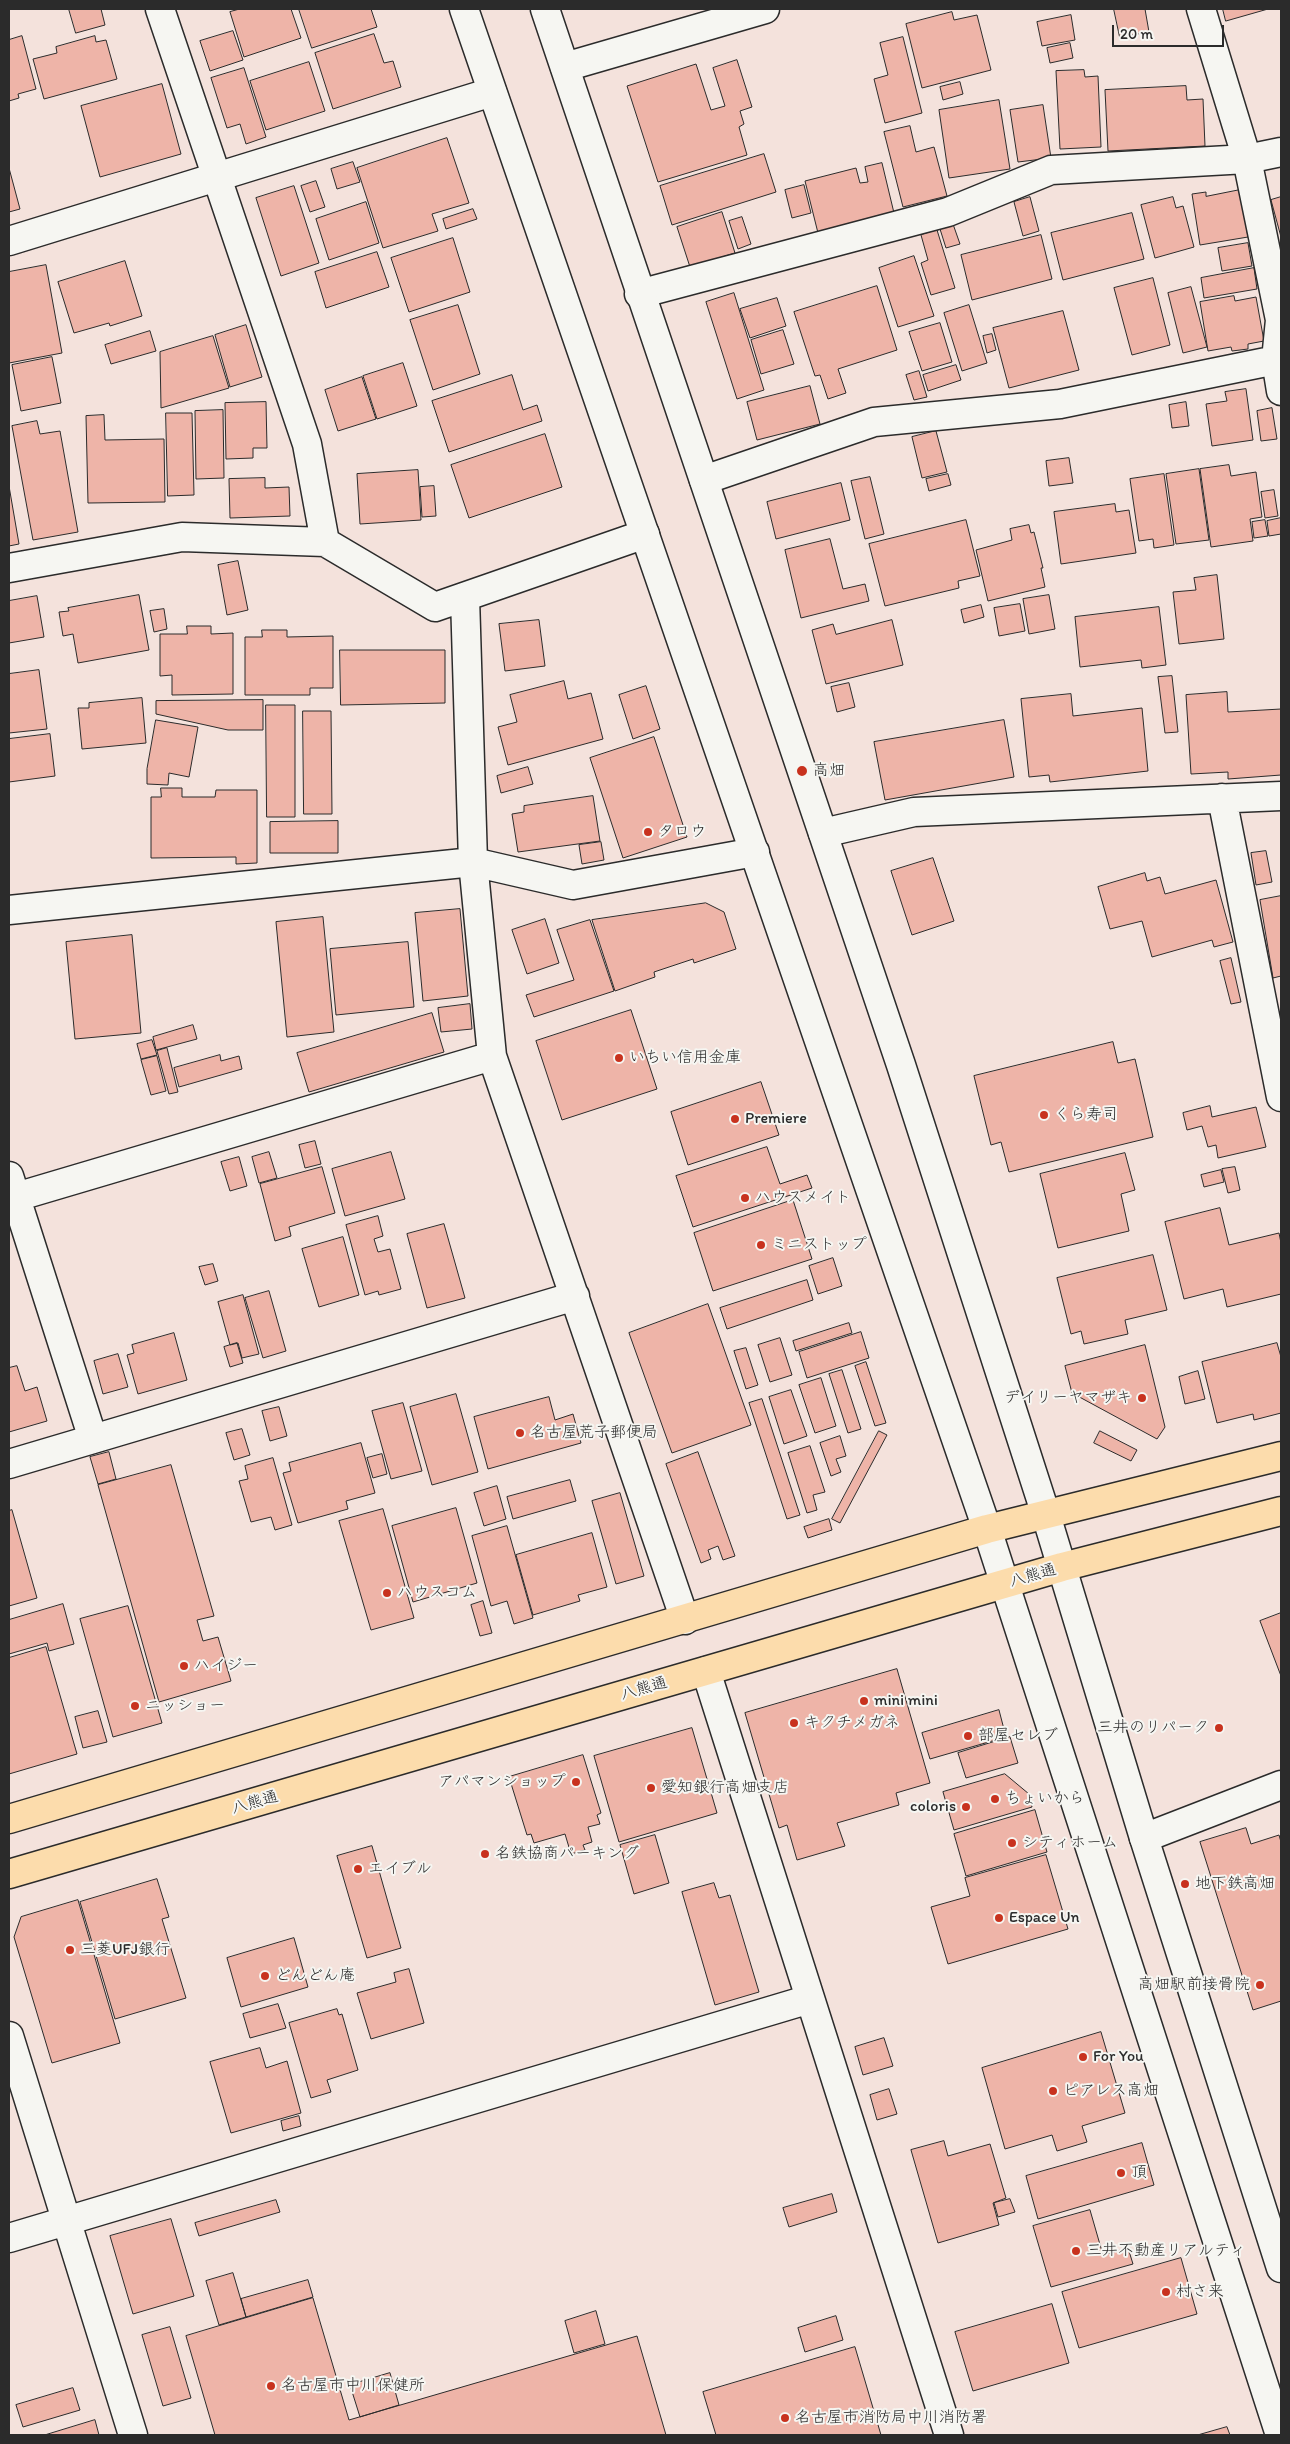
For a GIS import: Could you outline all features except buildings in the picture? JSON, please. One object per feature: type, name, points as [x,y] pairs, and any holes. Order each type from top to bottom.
[{"type":"main road","points":[[9,1819],[987,1529],[1281,1456]]},
{"type":"main road","name":"八熊通","points":[[9,1874],[1062,1567],[1281,1511]]},
{"type":"street","points":[[160,9],[307,444],[325,542]]},
{"type":"street","points":[[464,9],[987,1529],[1280,2435]]},
{"type":"street","points":[[545,9],[901,1065],[1046,1515],[1144,1838],[1281,2268]]},
{"type":"street","points":[[565,67],[765,9]]},
{"type":"street","points":[[1200,9],[1247,159],[1280,320],[1276,360],[1281,391]]},
{"type":"street","points":[[9,241],[492,92]]},
{"type":"street","points":[[640,294],[948,212],[1051,170],[1247,159],[1281,152]]},
{"type":"street","points":[[704,480],[874,422],[1060,404],[1276,360]]},
{"type":"street","points":[[9,568],[182,538],[325,542],[435,607],[645,534]]},
{"type":"street","points":[[465,597],[473,862],[492,1056],[685,1620]]},
{"type":"street","points":[[823,833],[914,812],[1281,796]]},
{"type":"street","points":[[1222,798],[1281,1097]]},
{"type":"street","points":[[9,910],[473,862],[573,885],[755,852]]},
{"type":"street","points":[[93,1439],[12,1186],[492,1056]]},
{"type":"street","points":[[9,1464],[575,1296]]},
{"type":"street","points":[[706,1671],[949,2435]]},
{"type":"street","points":[[1144,1838],[1281,1786]]},
{"type":"street","points":[[9,2238],[810,1999]]},
{"type":"street","points":[[9,2036],[133,2435]]},
{"type":"place","name":"高畑","points":[[802,771]]},
{"type":"place","name":"タロウ","points":[[648,832]]},
{"type":"place","name":"いちい信用金庫","points":[[619,1058]]},
{"type":"place","name":"くら寿司","points":[[1044,1115]]},
{"type":"place","name":"Premiere","points":[[735,1119]]},
{"type":"place","name":"ハウスメイト","points":[[745,1198]]},
{"type":"place","name":"ミニストップ","points":[[761,1245]]},
{"type":"place","name":"デイリーヤマザキ","points":[[1142,1398]]},
{"type":"place","name":"名古屋荒子郵便局","points":[[520,1433]]},
{"type":"place","name":"ハウスコム","points":[[387,1593]]},
{"type":"place","name":"ハイジー","points":[[184,1666]]},
{"type":"place","name":"mini mini","points":[[864,1701]]},
{"type":"place","name":"ニッショー","points":[[135,1706]]},
{"type":"place","name":"キクチメガネ","points":[[794,1723]]},
{"type":"place","name":"三井のリパーク","points":[[1219,1728]]},
{"type":"place","name":"部屋セレブ","points":[[968,1736]]},
{"type":"place","name":"アパマンショップ","points":[[576,1782]]},
{"type":"place","name":"愛知銀行高畑支店","points":[[651,1788]]},
{"type":"place","name":"ちょいから","points":[[995,1799]]},
{"type":"place","name":"coloris","points":[[966,1807]]},
{"type":"place","name":"シティホーム","points":[[1012,1843]]},
{"type":"place","name":"名鉄協商パーキング","points":[[485,1854]]},
{"type":"place","name":"エイブル","points":[[358,1869]]},
{"type":"place","name":"地下鉄高畑","points":[[1185,1884]]},
{"type":"place","name":"Espace Un","points":[[999,1918]]},
{"type":"place","name":"三菱UFJ銀行","points":[[70,1950]]},
{"type":"place","name":"どんどん庵","points":[[265,1976]]},
{"type":"place","name":"高畑駅前接骨院","points":[[1260,1985]]},
{"type":"place","name":"For You","points":[[1083,2057]]},
{"type":"place","name":"ピアレス高畑","points":[[1053,2091]]},
{"type":"place","name":"頂","points":[[1121,2173]]},
{"type":"place","name":"三井不動産リアルティ","points":[[1076,2251]]},
{"type":"place","name":"村さ来","points":[[1166,2292]]},
{"type":"place","name":"名古屋市中川保健所","points":[[271,2386]]},
{"type":"place","name":"名古屋市消防局中川消防署","points":[[785,2418]]}]
